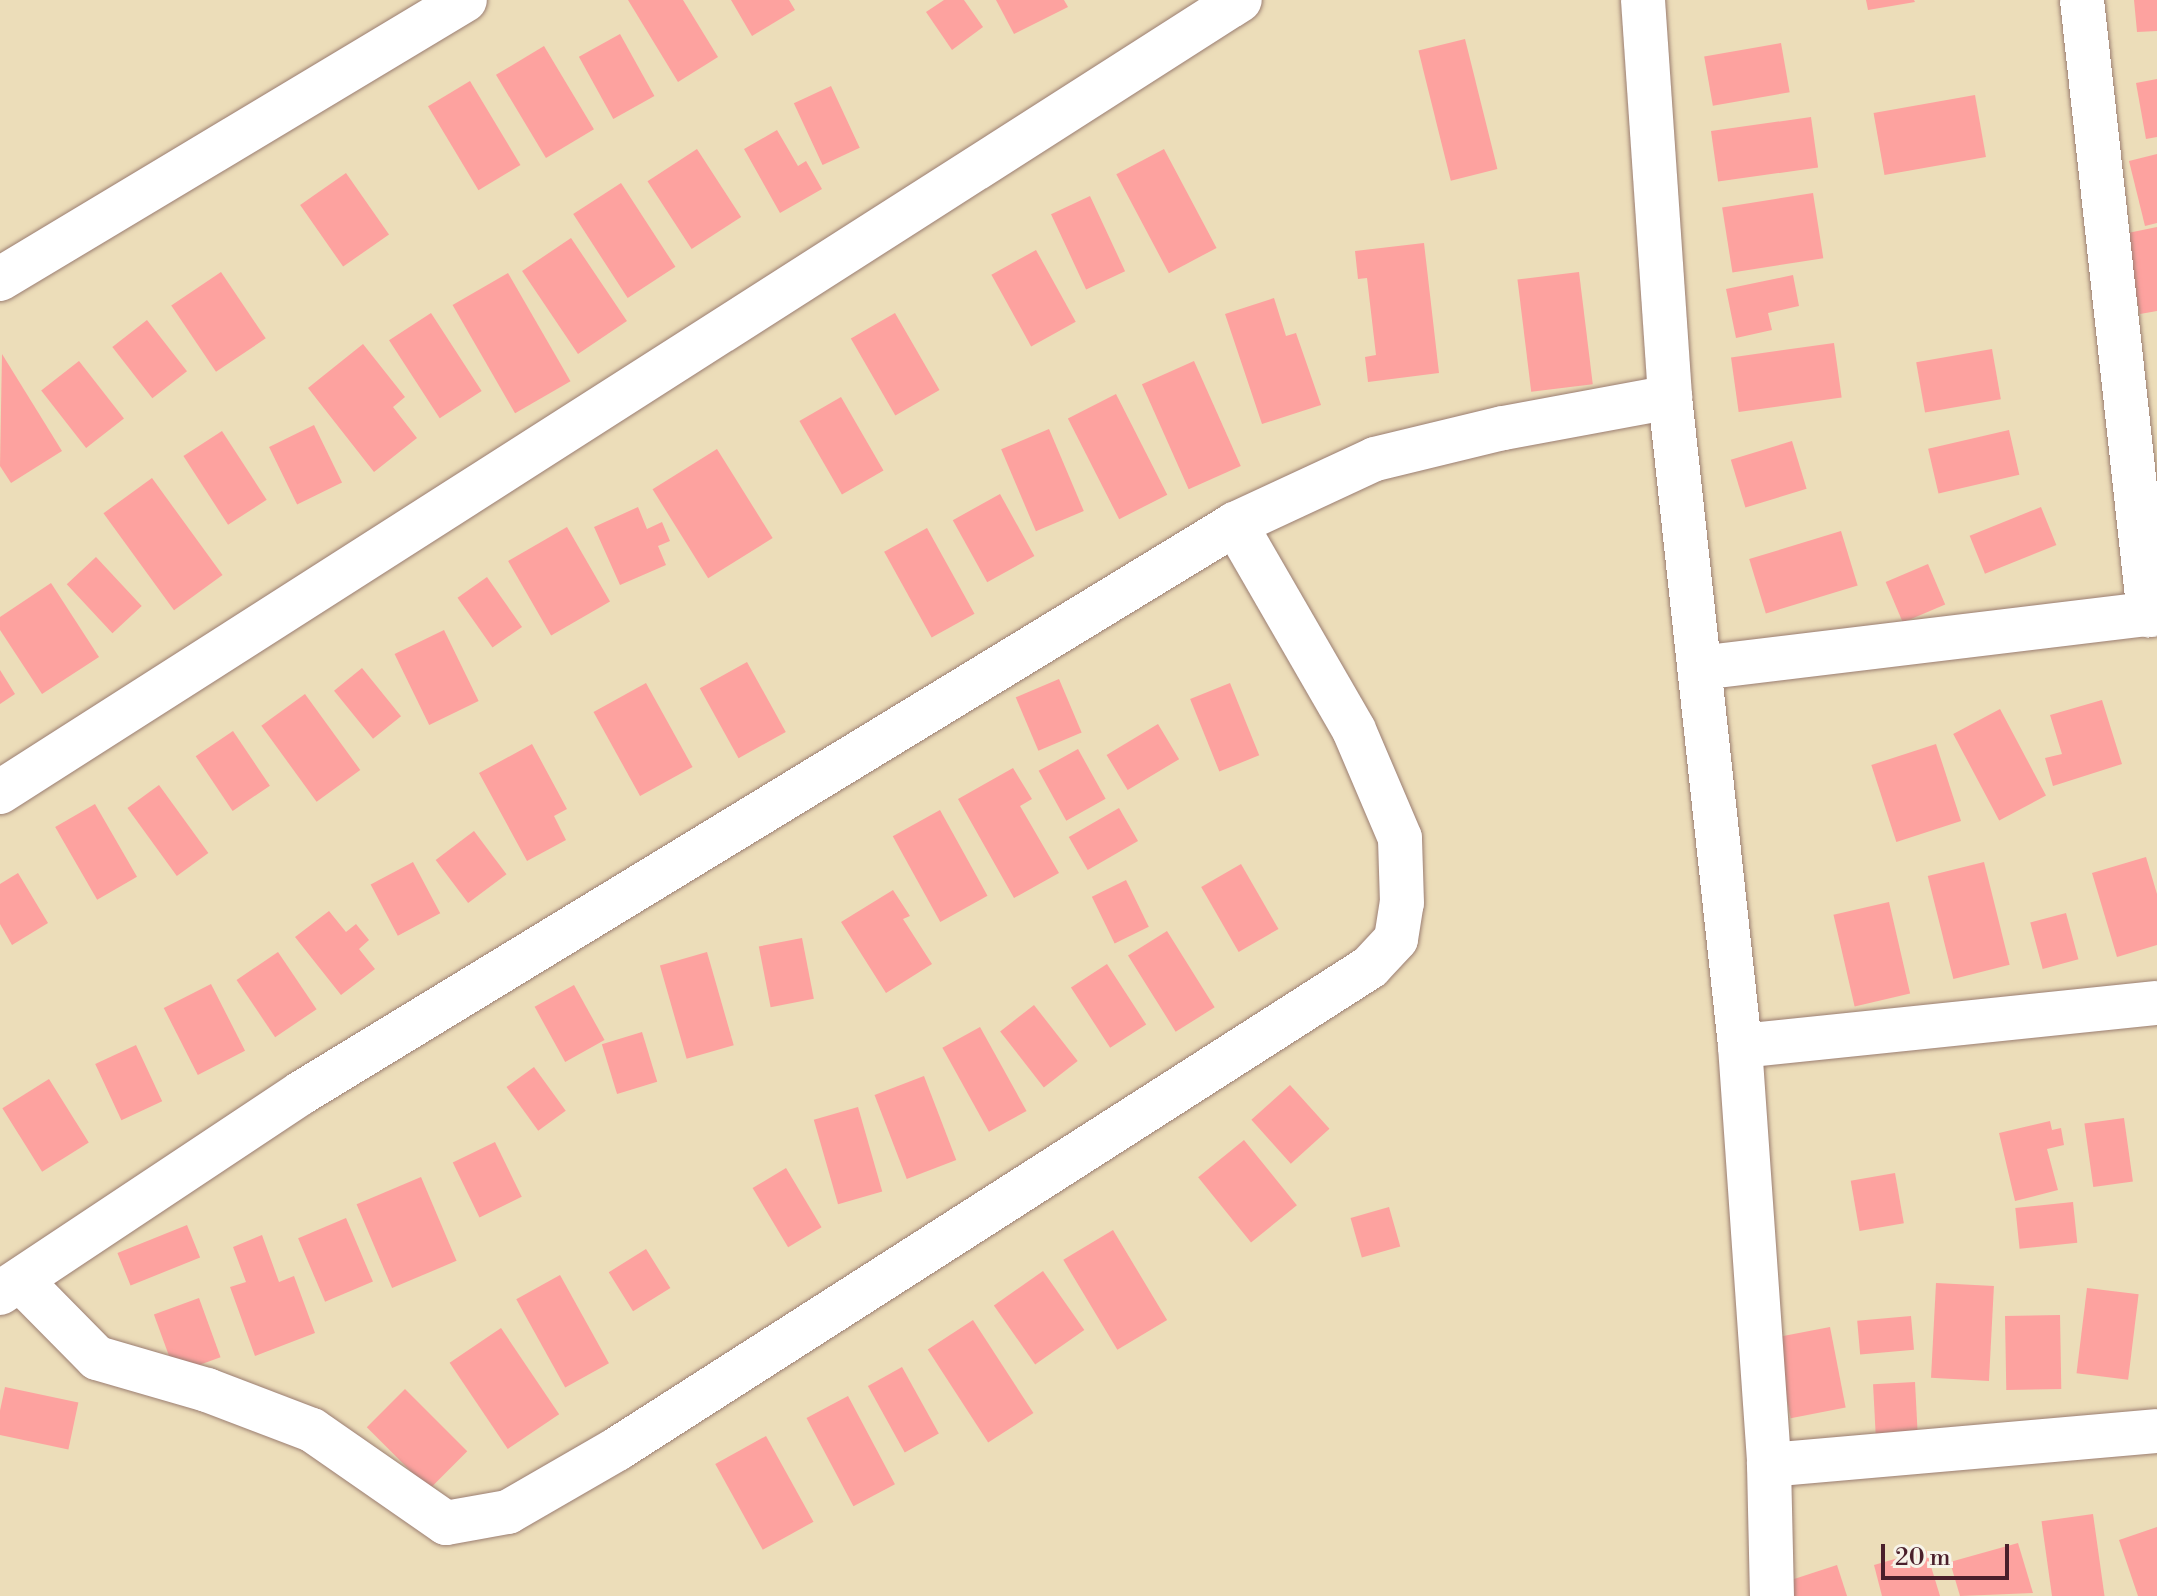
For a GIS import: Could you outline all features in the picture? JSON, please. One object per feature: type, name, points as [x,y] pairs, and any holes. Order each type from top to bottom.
[{"type":"street","points":[[0,279],[413,13],[465,0]]},
{"type":"street","points":[[0,792],[1240,0]]},
{"type":"street","points":[[1643,0],[1670,397],[1740,1046],[1769,1465],[1772,1596]]},
{"type":"street","points":[[1700,668],[2153,614],[2082,0]]},
{"type":"street","points":[[1235,524],[1354,730],[1400,838],[1402,903],[1396,939],[1370,967],[617,1449],[508,1512],[446,1523],[312,1430],[207,1390],[97,1358],[11,1287],[301,1093],[1235,524],[1375,459],[1503,428],[1670,397]]},
{"type":"street","points":[[1740,1046],[2157,1003]]},
{"type":"street","points":[[1769,1465],[2157,1431]]},
{"type":"building","points":[[628,0],[683,0],[718,57],[678,82]]},
{"type":"building","points":[[731,0],[789,0],[795,10],[752,36]]},
{"type":"building","points":[[944,0],[964,0],[983,27],[952,50],[926,12]]},
{"type":"building","points":[[996,0],[1064,0],[1068,7],[1014,34]]},
{"type":"building","points":[[1866,0],[1914,0],[1915,2],[1868,10]]},
{"type":"building","points":[[2134,0],[2157,0],[2157,31],[2137,32]]},
{"type":"building","points":[[620,34],[654,96],[613,119],[579,57]]},
{"type":"building","points":[[1465,39],[1497,169],[1451,181],[1418,51]]},
{"type":"building","points":[[1781,43],[1790,92],[1713,106],[1704,57]]},
{"type":"building","points":[[544,46],[594,129],[546,158],[496,75]]},
{"type":"building","points":[[2157,79],[2157,137],[2146,139],[2136,83]]},
{"type":"building","points":[[470,81],[520,165],[478,190],[428,106]]},
{"type":"building","points":[[831,86],[860,148],[823,165],[794,103]]},
{"type":"building","points":[[1975,95],[1986,157],[1885,175],[1874,113]]},
{"type":"building","points":[[1811,117],[1818,168],[1718,182],[1711,131]]},
{"type":"building","points":[[777,130],[798,166],[806,161],[822,189],[780,213],[744,149]]},
{"type":"building","points":[[697,149],[741,217],[692,249],[648,181]]},
{"type":"building","points":[[1164,149],[1217,248],[1169,273],[1116,174]]},
{"type":"building","points":[[2157,154],[2157,223],[2145,226],[2129,161]]},
{"type":"building","points":[[346,173],[389,234],[343,267],[300,205]]},
{"type":"building","points":[[621,183],[675,267],[628,298],[573,214]]},
{"type":"building","points":[[1813,193],[1823,258],[1732,273],[1722,207]]},
{"type":"building","points":[[1090,196],[1125,271],[1086,289],[1051,214]]},
{"type":"building","points":[[2157,227],[2157,311],[2140,314],[2123,234]]},
{"type":"building","points":[[571,238],[627,321],[578,354],[522,271]]},
{"type":"building","points":[[1424,243],[1439,373],[1368,382],[1365,357],[1376,355],[1367,278],[1358,279],[1355,251]]},
{"type":"building","points":[[1036,250],[1076,322],[1031,346],[991,275]]},
{"type":"building","points":[[221,272],[266,338],[216,372],[171,306]]},
{"type":"building","points":[[1579,272],[1593,384],[1531,392],[1517,280]]},
{"type":"building","points":[[508,273],[570,381],[515,413],[453,305]]},
{"type":"building","points":[[1793,275],[1799,306],[1768,313],[1772,330],[1736,338],[1726,289]]},
{"type":"building","points":[[1274,298],[1286,336],[1296,333],[1321,405],[1262,424],[1225,314]]},
{"type":"building","points":[[431,313],[482,391],[440,418],[389,340]]},
{"type":"building","points":[[895,313],[940,390],[895,416],[851,338]]},
{"type":"building","points":[[147,320],[187,371],[152,398],[112,347]]},
{"type":"building","points":[[1834,343],[1842,397],[1739,412],[1731,357]]},
{"type":"building","points":[[363,344],[405,397],[393,407],[417,438],[374,472],[308,388]]},
{"type":"building","points":[[1992,349],[2001,399],[1925,413],[1916,362]]},
{"type":"building","points":[[2,354],[62,451],[11,483],[0,466]]},
{"type":"building","points":[[79,361],[124,419],[86,448],[41,391]]},
{"type":"building","points":[[1194,361],[1241,466],[1189,489],[1142,384]]},
{"type":"building","points":[[1116,394],[1167,495],[1119,519],[1068,419]]},
{"type":"building","points":[[841,397],[884,471],[842,495],[799,421]]},
{"type":"building","points":[[314,425],[342,483],[297,504],[269,447]]},
{"type":"building","points":[[1049,429],[1084,511],[1036,531],[1001,449]]},
{"type":"building","points":[[2009,430],[2019,475],[1938,493],[1928,449]]},
{"type":"building","points":[[222,431],[267,500],[228,525],[183,456]]},
{"type":"building","points":[[1792,441],[1807,489],[1745,508],[1731,460]]},
{"type":"building","points":[[717,449],[773,538],[708,578],[653,489]]},
{"type":"building","points":[[152,478],[223,575],[174,610],[103,513]]},
{"type":"building","points":[[1000,494],[1034,556],[987,582],[953,520]]},
{"type":"building","points":[[638,507],[647,529],[662,522],[670,541],[658,546],[666,565],[620,585],[594,527]]},
{"type":"building","points":[[2041,507],[2056,545],[1985,574],[1970,536]]},
{"type":"building","points":[[567,527],[610,601],[551,635],[508,561]]},
{"type":"building","points":[[927,528],[975,614],[932,637],[884,552]]},
{"type":"building","points":[[1841,531],[1858,586],[1766,614],[1749,559]]},
{"type":"building","points":[[96,557],[142,606],[112,633],[67,584]]},
{"type":"building","points":[[1928,564],[1945,605],[1903,622],[1886,582]]},
{"type":"building","points":[[487,577],[522,627],[492,648],[458,598]]},
{"type":"building","points":[[51,583],[99,657],[42,694],[0,630],[0,617]]},
{"type":"building","points":[[444,630],[479,701],[429,725],[395,654]]},
{"type":"building","points":[[747,662],[786,732],[739,758],[700,688]]},
{"type":"building","points":[[362,668],[401,716],[373,739],[334,691]]},
{"type":"building","points":[[0,670],[15,694],[0,704]]},
{"type":"building","points":[[1059,679],[1082,732],[1038,751],[1016,697]]},
{"type":"building","points":[[646,683],[693,767],[640,796],[594,712]]},
{"type":"building","points":[[1230,683],[1259,755],[1219,771],[1190,699]]},
{"type":"building","points":[[305,694],[360,770],[317,802],[261,726]]},
{"type":"building","points":[[2102,700],[2122,764],[2053,786],[2045,758],[2062,754],[2050,715]]},
{"type":"building","points":[[2000,709],[2046,796],[1999,820],[1953,734]]},
{"type":"building","points":[[1158,724],[1179,759],[1128,790],[1107,755]]},
{"type":"building","points":[[233,731],[270,786],[233,811],[196,756]]},
{"type":"building","points":[[532,744],[567,809],[554,816],[566,840],[527,861],[479,773]]},
{"type":"building","points":[[1936,744],[1961,821],[1896,842],[1871,765]]},
{"type":"building","points":[[1078,749],[1106,799],[1066,821],[1039,771]]},
{"type":"building","points":[[1013,768],[1032,799],[1020,806],[1059,873],[1014,898],[958,799]]},
{"type":"building","points":[[159,785],[208,853],[177,876],[127,808]]},
{"type":"building","points":[[95,804],[137,877],[97,900],[55,827]]},
{"type":"building","points":[[1119,808],[1138,841],[1088,870],[1069,837]]},
{"type":"building","points":[[940,810],[988,896],[940,922],[893,836]]},
{"type":"building","points":[[474,831],[506,874],[468,903],[436,860]]},
{"type":"building","points":[[2146,857],[2157,894],[2157,945],[2117,957],[2092,873]]},
{"type":"building","points":[[413,862],[440,913],[398,936],[371,885]]},
{"type":"building","points":[[1984,862],[2010,965],[1953,979],[1928,876]]},
{"type":"building","points":[[1241,864],[1278,929],[1239,952],[1201,887]]},
{"type":"building","points":[[18,873],[48,923],[12,945],[0,924],[0,884]]},
{"type":"building","points":[[1126,880],[1149,927],[1115,943],[1092,897]]},
{"type":"building","points":[[893,890],[910,916],[903,919],[932,964],[886,993],[841,922]]},
{"type":"building","points":[[1889,902],[1910,994],[1855,1006],[1833,915]]},
{"type":"building","points":[[329,911],[346,932],[356,924],[369,940],[359,949],[375,969],[341,995],[295,937]]},
{"type":"building","points":[[2066,913],[2078,959],[2043,969],[2030,923]]},
{"type":"building","points":[[1167,931],[1215,1007],[1176,1032],[1128,955]]},
{"type":"building","points":[[802,938],[814,999],[771,1007],[759,946]]},
{"type":"building","points":[[278,952],[317,1009],[275,1037],[237,980]]},
{"type":"building","points":[[707,952],[734,1045],[687,1059],[660,966]]},
{"type":"building","points":[[1107,964],[1146,1024],[1110,1048],[1071,987]]},
{"type":"building","points":[[211,984],[245,1051],[198,1075],[164,1008]]},
{"type":"building","points":[[574,985],[605,1040],[565,1062],[535,1007]]},
{"type":"building","points":[[1034,1005],[1078,1061],[1044,1087],[1000,1031]]},
{"type":"building","points":[[980,1027],[1027,1111],[989,1132],[942,1048]]},
{"type":"building","points":[[642,1032],[657,1082],[617,1094],[602,1044]]},
{"type":"building","points":[[136,1045],[162,1101],[121,1120],[95,1064]]},
{"type":"building","points":[[534,1067],[566,1111],[538,1131],[506,1087]]},
{"type":"building","points":[[924,1076],[956,1160],[907,1179],[875,1095]]},
{"type":"building","points":[[49,1079],[89,1143],[42,1172],[2,1108]]},
{"type":"building","points":[[1290,1085],[1329,1129],[1291,1164],[1251,1120]]},
{"type":"building","points":[[858,1107],[882,1192],[838,1204],[814,1120]]},
{"type":"building","points":[[2124,1118],[2133,1181],[2093,1187],[2084,1124]]},
{"type":"building","points":[[2050,1121],[2052,1130],[2061,1128],[2064,1145],[2047,1149],[2058,1190],[2015,1201],[1999,1133]]},
{"type":"building","points":[[1244,1140],[1297,1205],[1251,1242],[1198,1177]]},
{"type":"building","points":[[495,1142],[522,1197],[479,1217],[453,1163]]},
{"type":"building","points":[[786,1168],[822,1227],[788,1247],[753,1188]]},
{"type":"building","points":[[1895,1173],[1904,1223],[1860,1231],[1851,1181]]},
{"type":"building","points":[[421,1177],[457,1261],[392,1288],[357,1204]]},
{"type":"building","points":[[2073,1202],[2077,1243],[2020,1249],[2015,1208]]},
{"type":"building","points":[[1389,1207],[1400,1246],[1362,1257],[1351,1218]]},
{"type":"building","points":[[346,1218],[373,1282],[325,1302],[298,1238]]},
{"type":"building","points":[[187,1225],[200,1257],[131,1286],[117,1253]]},
{"type":"building","points":[[1113,1230],[1167,1320],[1117,1350],[1063,1260]]},
{"type":"building","points":[[262,1235],[279,1282],[294,1276],[315,1333],[255,1356],[230,1287],[246,1282],[233,1247]]},
{"type":"building","points":[[646,1249],[670,1288],[633,1311],[609,1272]]},
{"type":"building","points":[[1043,1271],[1084,1330],[1035,1364],[994,1305]]},
{"type":"building","points":[[560,1275],[609,1363],[565,1388],[516,1299]]},
{"type":"building","points":[[1936,1283],[1994,1286],[1989,1381],[1931,1378]]},
{"type":"building","points":[[2087,1288],[2139,1294],[2128,1380],[2077,1373]]},
{"type":"building","points":[[199,1298],[221,1357],[175,1374],[154,1314]]},
{"type":"building","points":[[2060,1315],[2061,1389],[2006,1390],[2005,1316]]},
{"type":"building","points":[[1911,1316],[1914,1350],[1860,1355],[1857,1321]]},
{"type":"building","points":[[973,1320],[1033,1413],[988,1443],[928,1349]]},
{"type":"building","points":[[1830,1327],[1846,1407],[1791,1418],[1775,1338]]},
{"type":"building","points":[[501,1328],[559,1414],[508,1449],[450,1363]]},
{"type":"building","points":[[902,1367],[939,1433],[905,1452],[868,1386]]},
{"type":"building","points":[[1915,1382],[1918,1442],[1876,1444],[1873,1384]]},
{"type":"building","points":[[5,1387],[78,1403],[68,1450],[0,1435],[0,1411]]},
{"type":"building","points":[[405,1389],[467,1451],[429,1489],[367,1427]]},
{"type":"building","points":[[848,1396],[895,1484],[853,1506],[807,1418]]},
{"type":"building","points":[[766,1436],[814,1522],[763,1550],[715,1464]]},
{"type":"building","points":[[2093,1514],[2105,1596],[2052,1596],[2042,1521]]},
{"type":"building","points":[[2157,1527],[2157,1596],[2138,1596],[2119,1540]]},
{"type":"building","points":[[2018,1543],[2033,1593],[1960,1596],[1950,1562]]},
{"type":"building","points":[[1926,1550],[1940,1596],[1882,1596],[1874,1565]]},
{"type":"building","points":[[1837,1565],[1847,1596],[1793,1596],[1788,1581]]}]
